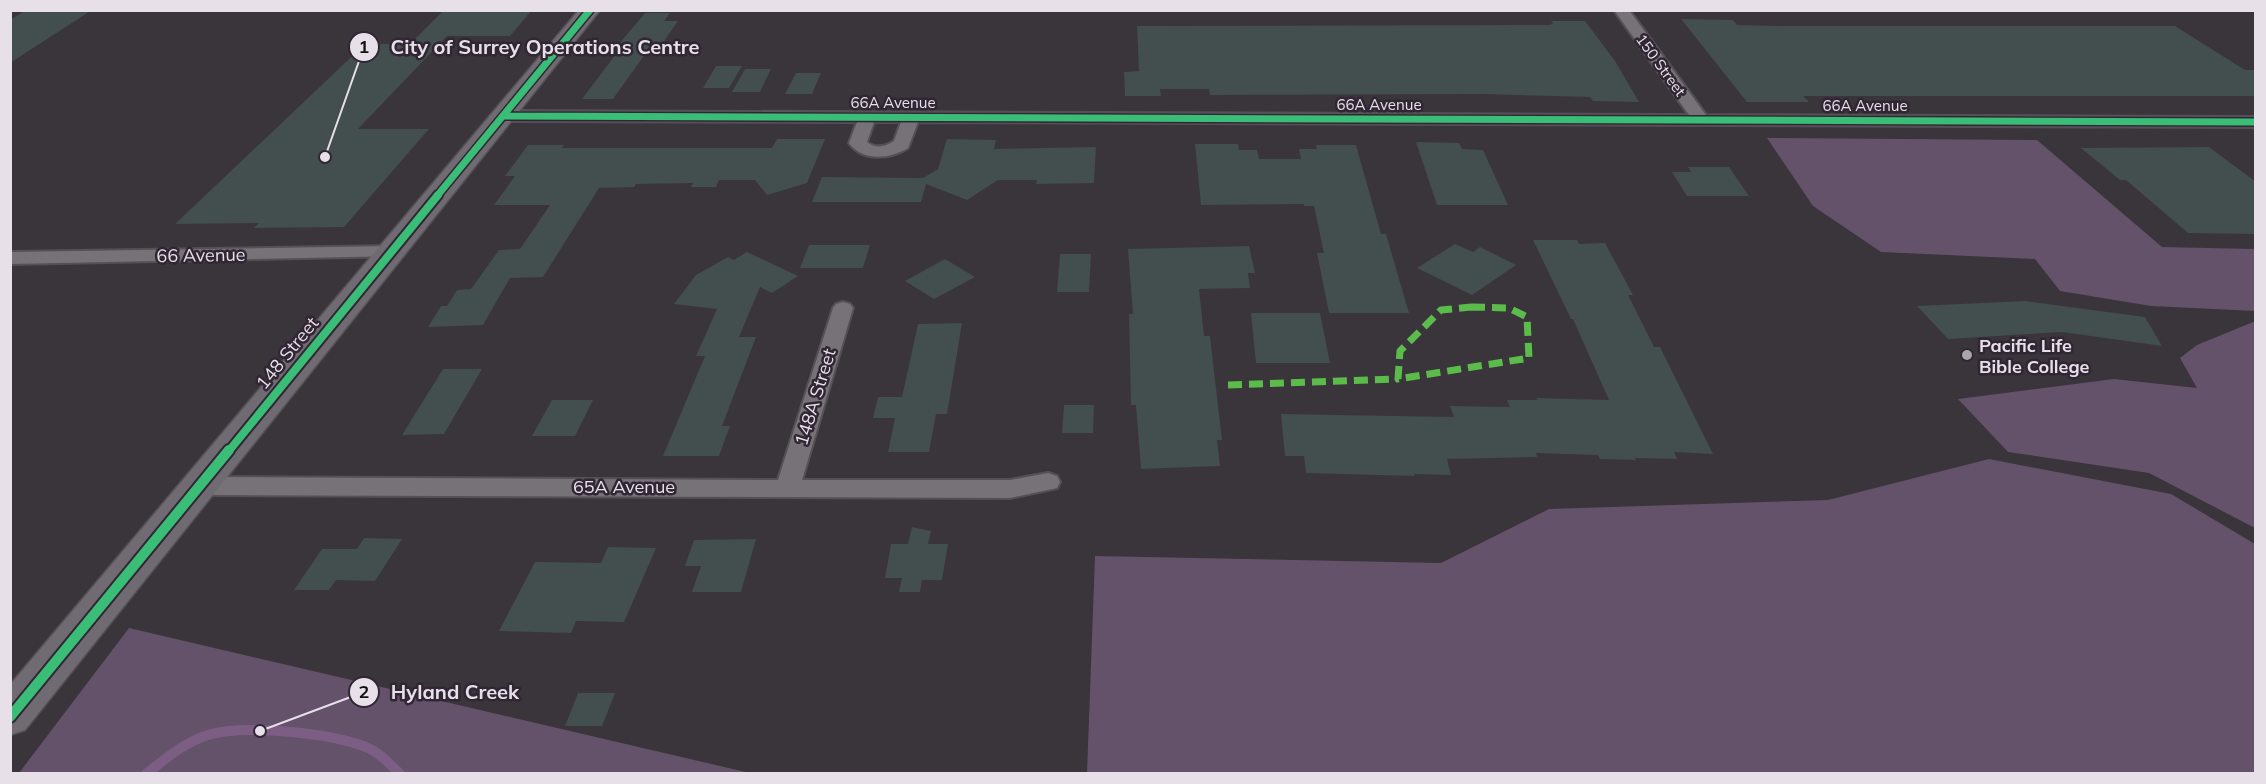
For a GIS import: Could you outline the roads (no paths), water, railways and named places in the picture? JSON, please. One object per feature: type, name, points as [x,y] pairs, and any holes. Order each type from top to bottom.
[{"type":"street","name":"148 Street","points":[[10,717],[590,10]]},
{"type":"street","name":"150 Street","points":[[1621,10],[1701,120]]},
{"type":"street","name":"66A Avenue","points":[[503,116],[2256,122]]},
{"type":"street","points":[[867,117],[858,143],[864,149],[877,152],[892,150],[903,144],[911,117]]},
{"type":"street","name":"66 Avenue","points":[[10,258],[392,252]]},
{"type":"street","name":"148A Street","points":[[788,486],[843,308]]},
{"type":"street","name":"65A Avenue","points":[[200,486],[788,486],[1010,489],[1048,482]]},
{"type":"waterway","points":[[146,774],[191,742],[208,735],[243,730],[311,734],[353,743],[377,753],[400,774]]},
{"type":"place","name":"City of Surrey Operations Centre","points":[[325,157]]},
{"type":"place","name":"Pacific Life Bible College","points":[[1967,355]]},
{"type":"place","name":"Hyland Creek","points":[[260,731]]}]
